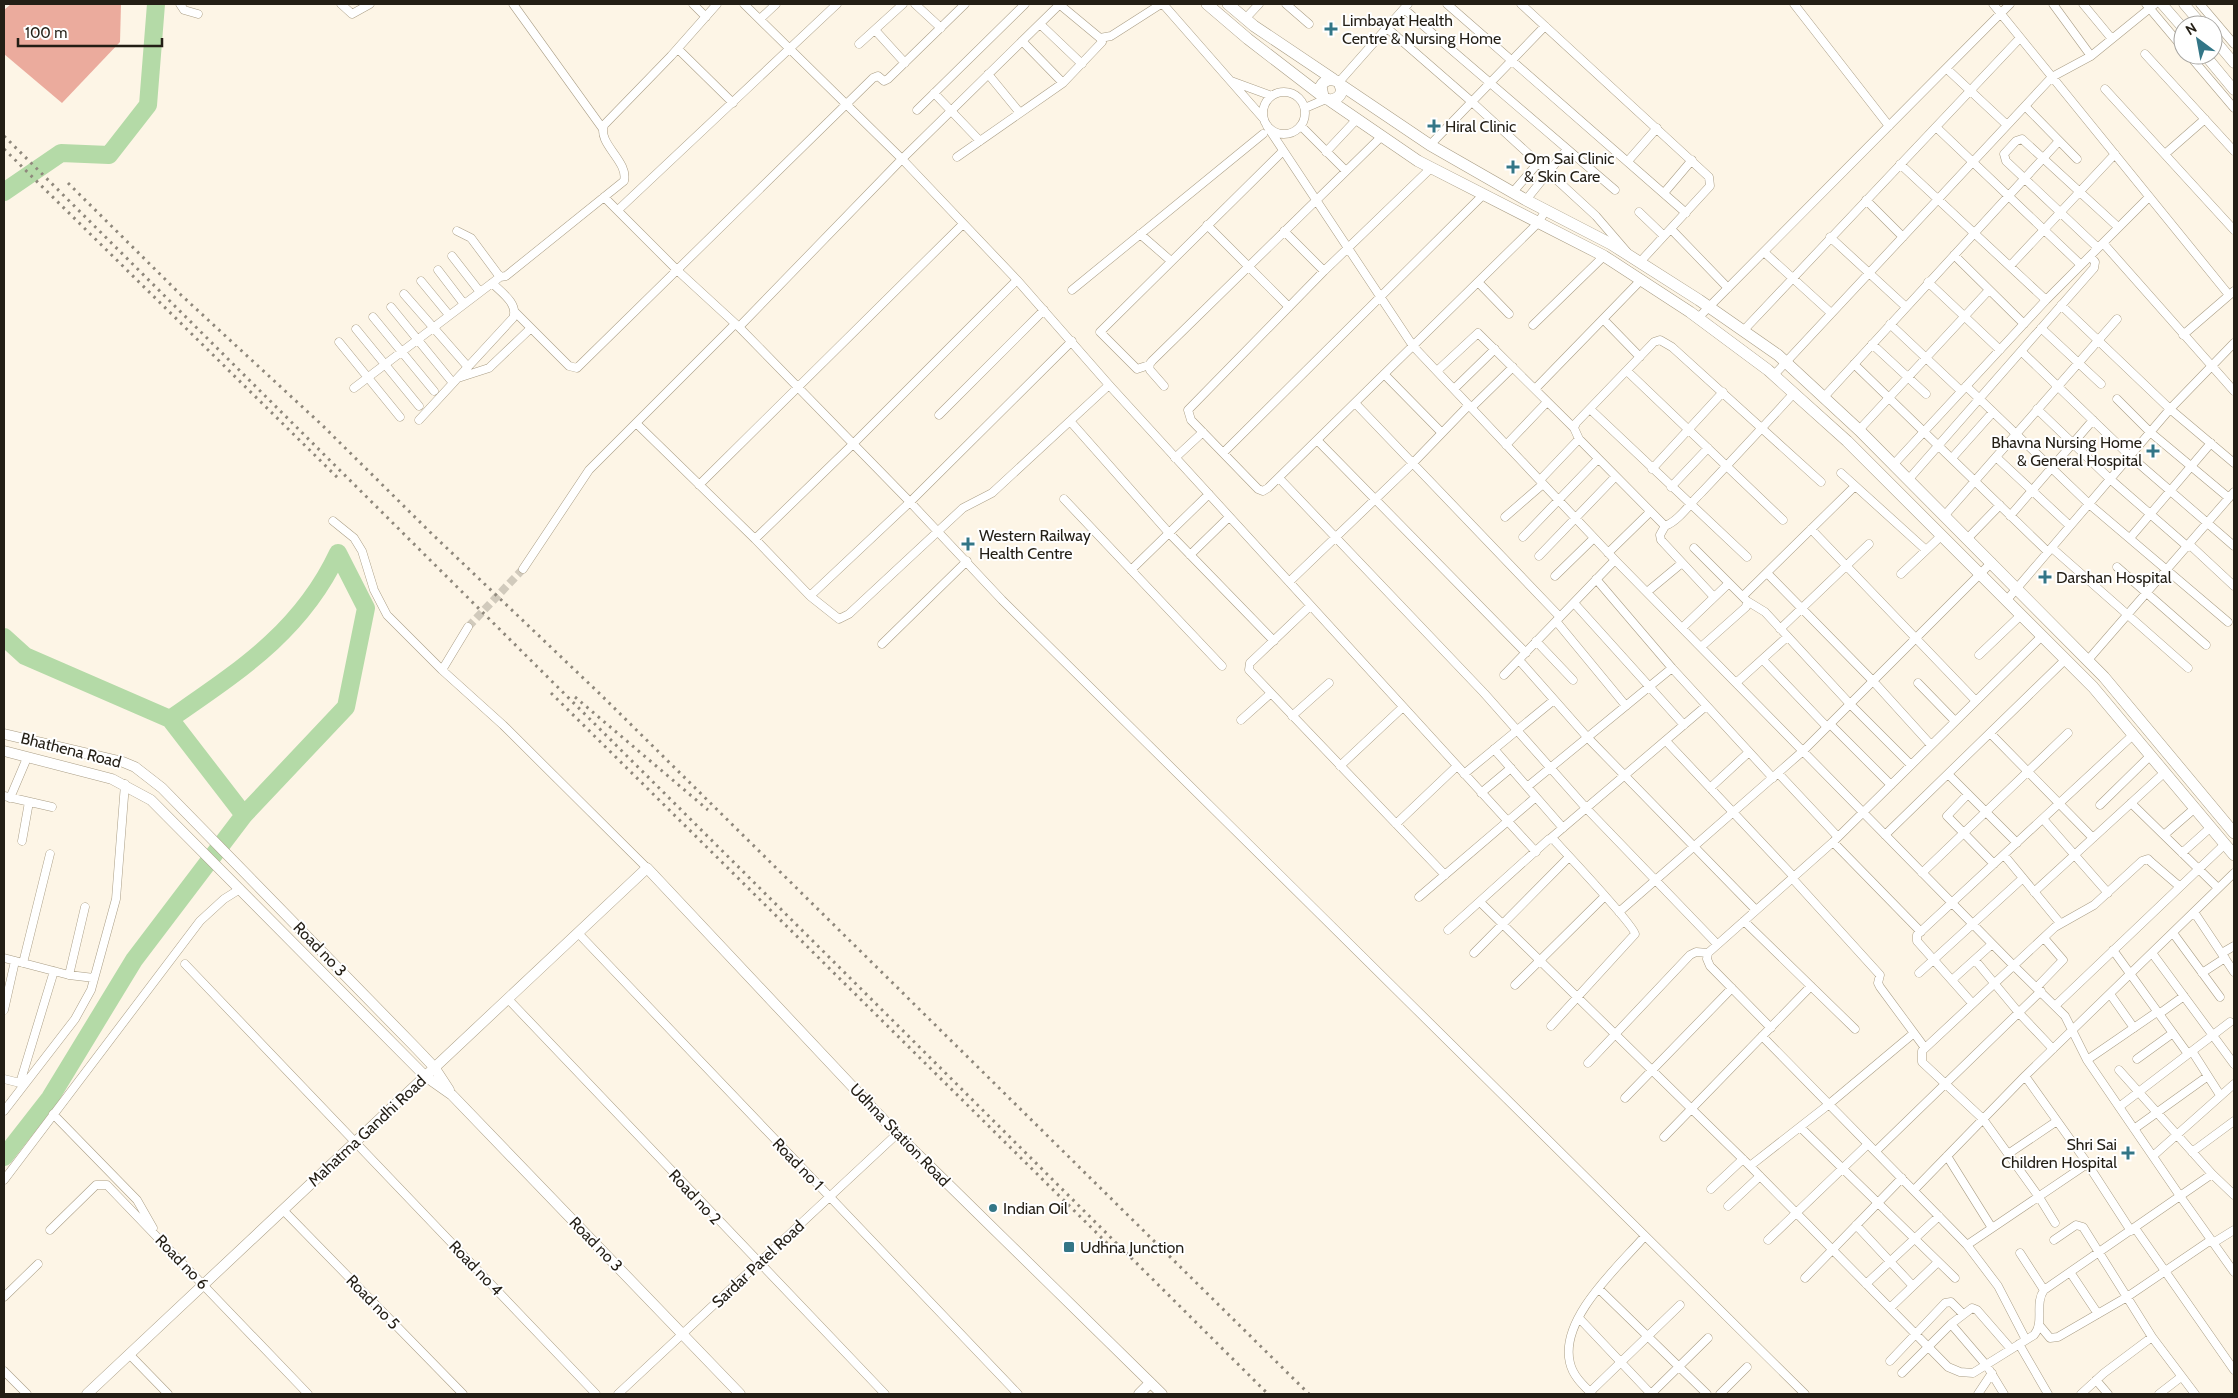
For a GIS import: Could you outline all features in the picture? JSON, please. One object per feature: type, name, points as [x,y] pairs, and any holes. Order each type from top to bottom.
[{"type":"main road","points":[[1207,4],[1248,39],[1326,98],[1431,168],[1604,256],[1698,318],[1774,374],[1847,441],[2093,687],[2234,855]]},
{"type":"main road","points":[[1228,4],[1245,18],[1430,145],[1526,200],[1629,255],[1709,307],[1786,362],[1860,430],[2088,660],[2234,832]]},
{"type":"main road","points":[[1326,98],[1321,86],[1326,81],[1337,82]]},
{"type":"main road","points":[[1326,98],[1339,97],[1342,91],[1337,82]]},
{"type":"main road","points":[[2203,795],[2234,819]]},
{"type":"street","points":[[180,4],[184,10],[198,14]]},
{"type":"street","points":[[341,4],[352,14],[370,4]]},
{"type":"street","points":[[354,388],[500,277],[506,276],[622,183],[625,177],[603,129],[513,4]]},
{"type":"street","points":[[693,4],[706,17]]},
{"type":"street","points":[[603,129],[606,122],[678,49],[717,4]]},
{"type":"street","points":[[744,4],[902,159],[1017,280],[1175,458],[1536,852]]},
{"type":"street","points":[[760,20],[776,4]]},
{"type":"street","points":[[618,210],[837,4]]},
{"type":"street","points":[[859,44],[903,4]]},
{"type":"street","points":[[915,4],[941,28]]},
{"type":"street","points":[[492,283],[513,305],[515,312],[569,366],[577,368],[678,271],[872,78],[878,76],[886,81],[965,4]]},
{"type":"street","points":[[917,110],[1025,4]]},
{"type":"street","points":[[1100,38],[1111,36],[1162,4],[1263,118],[1413,346],[1608,553],[1992,944],[2056,1005],[2073,1030],[2087,1060],[2212,1242],[2233,1267]]},
{"type":"street","points":[[1245,18],[1258,4]]},
{"type":"street","points":[[1286,4],[1309,24]]},
{"type":"street","points":[[1447,4],[1686,213]]},
{"type":"street","points":[[1521,4],[1692,160],[1711,182],[1686,213],[1640,262]]},
{"type":"street","points":[[1794,4],[1889,126]]},
{"type":"street","points":[[1993,4],[2149,197],[2232,293],[2183,335]]},
{"type":"street","points":[[1698,318],[2010,4]]},
{"type":"street","points":[[2053,4],[2091,56]]},
{"type":"street","points":[[2083,4],[2112,39]]},
{"type":"street","points":[[2162,4],[2173,17]]},
{"type":"street","points":[[2184,4],[2193,15]]},
{"type":"street","points":[[2200,4],[2234,44]]},
{"type":"street","points":[[523,569],[585,474],[1040,24],[1064,5],[1100,38],[1102,42],[1063,83],[957,157]]},
{"type":"street","points":[[1774,374],[2052,77],[2091,56],[2150,5],[2173,35]]},
{"type":"street","points":[[1337,82],[1406,6],[1490,83],[1614,190]]},
{"type":"street","points":[[1040,24],[1082,64]]},
{"type":"street","points":[[1430,145],[1545,26]]},
{"type":"street","points":[[1387,28],[1472,102],[1596,216],[1619,240],[1629,255]]},
{"type":"street","points":[[874,30],[905,63]]},
{"type":"street","points":[[1743,331],[2020,38]]},
{"type":"street","points":[[1022,41],[1063,83]]},
{"type":"street","points":[[678,49],[733,103]]},
{"type":"street","points":[[2223,50],[2234,63]]},
{"type":"street","points":[[2145,54],[2234,151]]},
{"type":"street","points":[[2197,65],[2234,108]]},
{"type":"street","points":[[2213,65],[2234,90]]},
{"type":"street","points":[[1947,69],[2007,125]]},
{"type":"street","points":[[988,74],[1020,113]]},
{"type":"street","points":[[1230,80],[1272,96]]},
{"type":"street","points":[[2105,89],[2234,230]]},
{"type":"street","points":[[1263,118],[1263,108],[1272,96],[1284,91],[1294,93],[1301,99],[1305,108],[1305,118],[1301,126],[1294,132],[1284,134],[1275,132],[1267,126]]},
{"type":"street","points":[[934,93],[980,141]]},
{"type":"street","points":[[1305,108],[1326,98]]},
{"type":"street","points":[[2025,106],[2077,159]]},
{"type":"street","points":[[1326,152],[1356,119]]},
{"type":"street","points":[[2165,154],[2205,119]]},
{"type":"street","points":[[1301,126],[1346,171]]},
{"type":"street","points":[[1936,127],[2081,265]]},
{"type":"street","points":[[1628,161],[1656,128]]},
{"type":"street","points":[[1072,290],[1263,134]]},
{"type":"street","points":[[1283,151],[1100,332],[1137,369],[1149,365],[1382,136]]},
{"type":"street","points":[[2118,228],[2022,139],[2010,148],[2004,158],[2060,212],[2100,246],[2234,391]]},
{"type":"street","points":[[1824,397],[2059,141]]},
{"type":"street","points":[[1526,200],[1567,149]]},
{"type":"street","points":[[2010,266],[2115,154]]},
{"type":"street","points":[[1664,193],[1692,160]]},
{"type":"street","points":[[1513,192],[1538,163]]},
{"type":"street","points":[[1900,164],[2046,300]]},
{"type":"street","points":[[1431,168],[1324,271],[1188,410],[1191,420],[1258,489],[1263,491],[1279,478],[1538,223],[1546,210]]},
{"type":"street","points":[[1223,453],[1483,195]]},
{"type":"street","points":[[604,197],[678,271],[737,325],[938,531],[1016,614],[1644,1237],[1805,1394]]},
{"type":"street","points":[[1894,464],[2046,300],[2149,197]]},
{"type":"street","points":[[1866,200],[1903,237]]},
{"type":"street","points":[[1639,212],[1664,236]]},
{"type":"street","points":[[699,485],[797,386],[963,224]]},
{"type":"street","points":[[1207,225],[1288,307]]},
{"type":"street","points":[[1671,229],[1728,288]]},
{"type":"street","points":[[457,231],[471,238],[500,277]]},
{"type":"street","points":[[1284,231],[1324,271]]},
{"type":"street","points":[[1140,234],[1172,261]]},
{"type":"street","points":[[1830,237],[1906,307]]},
{"type":"street","points":[[1764,252],[1832,313]]},
{"type":"street","points":[[1954,254],[2024,324]]},
{"type":"street","points":[[452,256],[480,292]]},
{"type":"street","points":[[1533,325],[1604,256]]},
{"type":"street","points":[[1909,479],[2094,268],[2095,262],[2090,256]]},
{"type":"street","points":[[438,270],[464,304]]},
{"type":"street","points":[[755,538],[854,444],[1017,280]]},
{"type":"street","points":[[1535,389],[1641,280]]},
{"type":"street","points":[[421,281],[450,315]]},
{"type":"street","points":[[1478,282],[1509,314]]},
{"type":"street","points":[[1928,282],[2000,350]]},
{"type":"street","points":[[1860,430],[1989,290]]},
{"type":"street","points":[[404,294],[468,367]]},
{"type":"street","points":[[2061,305],[2170,409],[2234,463]]},
{"type":"street","points":[[391,307],[417,340],[455,380]]},
{"type":"street","points":[[939,415],[1044,310]]},
{"type":"street","points":[[419,420],[513,318],[515,312]]},
{"type":"street","points":[[373,317],[434,391]]},
{"type":"street","points":[[1603,319],[1640,357]]},
{"type":"street","points":[[1945,515],[2117,319]]},
{"type":"street","points":[[1890,324],[1926,358],[1979,399],[2089,504],[2228,622]]},
{"type":"street","points":[[455,380],[489,368],[531,328]]},
{"type":"street","points":[[2041,328],[2101,384]]},
{"type":"street","points":[[356,329],[419,406]]},
{"type":"street","points":[[1436,371],[1478,333],[1574,428],[1579,439],[1665,526]]},
{"type":"street","points":[[1574,428],[1576,423],[1654,342],[1660,340],[1666,342],[1724,392],[1821,482]]},
{"type":"street","points":[[810,596],[910,502],[1072,341]]},
{"type":"street","points":[[339,342],[400,417]]},
{"type":"street","points":[[2006,600],[2170,409],[2234,343]]},
{"type":"street","points":[[1872,344],[1926,394]]},
{"type":"street","points":[[1454,389],[1495,349]]},
{"type":"street","points":[[2021,351],[2130,456],[2234,546]]},
{"type":"street","points":[[1854,364],[2010,516],[2188,668]]},
{"type":"street","points":[[1149,365],[1150,370],[1164,386]]},
{"type":"street","points":[[1289,582],[1442,433],[1513,367]]},
{"type":"street","points":[[1627,371],[1727,465],[1782,520]]},
{"type":"street","points":[[1384,374],[1442,433]]},
{"type":"street","points":[[636,423],[755,538],[810,596],[836,618],[842,619],[966,505],[992,494],[1109,385]]},
{"type":"street","points":[[1652,469],[1724,392]]},
{"type":"street","points":[[1714,598],[1661,540],[1660,535],[1665,526],[1670,524],[1690,504],[1794,393]]},
{"type":"street","points":[[2088,660],[2232,495],[2191,467],[2150,432],[2117,400]]},
{"type":"street","points":[[1506,444],[1547,402]]},
{"type":"street","points":[[1355,403],[1558,619],[1626,706]]},
{"type":"street","points":[[1590,409],[1747,558]]},
{"type":"street","points":[[2037,409],[2110,479],[2234,586]]},
{"type":"street","points":[[1952,458],[1993,412]]},
{"type":"street","points":[[2010,516],[2093,420]]},
{"type":"street","points":[[1070,421],[1169,533],[1274,641]]},
{"type":"street","points":[[1175,458],[1203,432]]},
{"type":"street","points":[[1505,517],[1541,482],[1579,439]]},
{"type":"street","points":[[1317,440],[1526,653]]},
{"type":"street","points":[[2130,538],[2211,443]]},
{"type":"street","points":[[1671,487],[1708,448]]},
{"type":"street","points":[[1996,457],[2070,526]]},
{"type":"street","points":[[1523,537],[1598,459]]},
{"type":"street","points":[[1841,473],[1926,550]]},
{"type":"street","points":[[1539,556],[1616,477]]},
{"type":"street","points":[[1279,478],[1517,731],[1586,808],[1717,944]]},
{"type":"street","points":[[1701,647],[1746,607],[1745,599],[1767,573],[1856,486]]},
{"type":"street","points":[[1131,570],[1209,494]]},
{"type":"street","points":[[1064,499],[1222,666]]},
{"type":"street","points":[[1968,538],[2000,505]]},
{"type":"street","points":[[1608,553],[1650,512]]},
{"type":"street","points":[[1190,555],[1229,517]]},
{"type":"street","points":[[333,521],[354,538],[362,551],[374,590],[387,615],[442,670],[503,725],[647,868]]},
{"type":"street","points":[[1811,529],[1976,701]]},
{"type":"street","points":[[1901,574],[1941,536]]},
{"type":"street","points":[[1555,576],[1594,538]]},
{"type":"street","points":[[1780,629],[1869,544]]},
{"type":"street","points":[[1694,548],[1728,584],[1745,599],[1760,608],[1850,704],[1911,765]]},
{"type":"street","points":[[1504,675],[1615,560]]},
{"type":"street","points":[[882,644],[967,562]]},
{"type":"street","points":[[1620,912],[1803,751],[1992,562]]},
{"type":"street","points":[[1647,592],[1682,564]]},
{"type":"street","points":[[2117,567],[2206,645]]},
{"type":"street","points":[[1767,573],[1873,681],[1931,745]]},
{"type":"street","points":[[1596,579],[1706,706],[1749,752],[1776,776],[1921,932]]},
{"type":"street","points":[[1682,628],[1728,584]]},
{"type":"street","points":[[1574,603],[1684,726]]},
{"type":"street","points":[[1310,606],[1248,666],[1251,675],[1445,875]]},
{"type":"street","points":[[1978,655],[2021,615]]},
{"type":"street","points":[[442,670],[468,627]]},
{"type":"street","points":[[1771,1028],[1710,966],[1708,953],[1835,840],[2042,636]]},
{"type":"street","points":[[1736,683],[1787,637]]},
{"type":"street","points":[[1536,641],[1573,680]]},
{"type":"street","points":[[1518,660],[1588,738],[1756,910]]},
{"type":"street","points":[[1763,660],[1891,785]]},
{"type":"street","points":[[1885,835],[2066,660]]},
{"type":"street","points":[[1527,787],[1672,668]]},
{"type":"street","points":[[1292,716],[1329,683]]},
{"type":"street","points":[[1918,683],[1955,722]]},
{"type":"street","points":[[1241,720],[1270,694]]},
{"type":"street","points":[[1464,774],[1554,700]]},
{"type":"street","points":[[1448,930],[1624,775],[1706,706]]},
{"type":"street","points":[[1340,766],[1403,707]]},
{"type":"street","points":[[1990,733],[2094,838]]},
{"type":"street","points":[[1922,873],[2068,733]]},
{"type":"street","name":"Bhathena Road","points":[[4,734],[124,762],[135,768],[162,788],[244,871]]},
{"type":"street","points":[[1972,1003],[1917,941],[1916,937],[2134,735]]},
{"type":"street","points":[[1666,740],[1880,975],[1878,983],[1880,987],[1925,1048]]},
{"type":"street","points":[[1494,749],[1563,828]]},
{"type":"street","name":"Bhathena Road","points":[[4,751],[125,784],[151,800],[237,885]]},
{"type":"street","points":[[1710,788],[1749,752]]},
{"type":"street","points":[[2100,806],[2151,755]]},
{"type":"street","points":[[27,758],[5,797],[52,807]]},
{"type":"street","points":[[1396,824],[1456,766]]},
{"type":"street","points":[[1481,793],[1511,768]]},
{"type":"street","points":[[2034,892],[2165,772]]},
{"type":"street","points":[[1948,774],[2017,843]]},
{"type":"street","points":[[4,1111],[22,1084],[75,1019],[86,1002],[117,890],[125,784]]},
{"type":"street","points":[[1968,794],[1947,816],[1994,864]]},
{"type":"street","points":[[1419,897],[1536,797]]},
{"type":"street","points":[[22,841],[29,802]]},
{"type":"street","points":[[2131,803],[2218,888]]},
{"type":"street","points":[[2164,835],[2195,808]]},
{"type":"street","points":[[2042,819],[2108,893]]},
{"type":"street","points":[[2182,853],[2211,827]]},
{"type":"street","points":[[1551,1026],[1634,934],[1634,929],[1620,912],[1604,897],[1552,838]]},
{"type":"street","points":[[2056,1005],[2225,844]]},
{"type":"street","points":[[4,1010],[50,854]]},
{"type":"street","points":[[2004,855],[2060,923]]},
{"type":"street","points":[[1474,953],[1569,857]]},
{"type":"street","points":[[2055,1223],[2039,1197],[1982,1119],[1922,1062],[1920,1056],[1925,1048],[1972,1003],[2060,923],[2084,912],[2145,859],[2179,886]]},
{"type":"street","name":"Mahatma Gandhi Road","points":[[87,1394],[647,868]]},
{"type":"street","name":"Udhna Station Road","points":[[647,868],[897,1134],[1159,1393]]},
{"type":"street","name":"Road no 3","points":[[244,871],[434,1068],[452,1095],[740,1394]]},
{"type":"street","points":[[1914,1190],[2025,1076],[2234,873]]},
{"type":"street","points":[[1919,973],[2023,878]]},
{"type":"street","points":[[4,1180],[52,1114],[200,921],[237,885]]},
{"type":"street","name":"Road no 3","points":[[237,885],[425,1076],[452,1095]]},
{"type":"street","points":[[1515,985],[1604,897]]},
{"type":"street","points":[[1480,902],[1692,1108],[1948,1367],[1960,1372],[1973,1373],[1987,1366],[2034,1334],[2040,1326]]},
{"type":"street","points":[[69,975],[85,907]]},
{"type":"street","points":[[2194,912],[2234,972]]},
{"type":"street","points":[[1744,920],[1855,1029]]},
{"type":"street","name":"Road no 1","points":[[578,933],[1018,1394]]},
{"type":"street","points":[[2173,933],[2220,997]]},
{"type":"street","points":[[1876,1151],[2019,1013],[2063,960],[2044,938]]},
{"type":"street","points":[[1952,980],[1992,944]]},
{"type":"street","points":[[2202,973],[2234,946]]},
{"type":"street","points":[[2113,950],[2173,1033],[2208,1076],[2220,1095]]},
{"type":"street","points":[[1588,1063],[1690,955],[1696,952],[1708,953]]},
{"type":"street","points":[[2152,953],[2234,1064]]},
{"type":"street","points":[[4,958],[69,975],[94,978]]},
{"type":"street","points":[[1975,960],[2019,1013],[2053,1049]]},
{"type":"street","name":"Road no 4","points":[[186,964],[596,1394]]},
{"type":"street","points":[[22,1084],[54,971]]},
{"type":"street","points":[[1664,1137],[1812,986]]},
{"type":"street","points":[[1625,1098],[1732,988]]},
{"type":"street","points":[[2110,994],[2134,1028]]},
{"type":"street","points":[[2087,1060],[2184,996]]},
{"type":"street","name":"Road no 2","points":[[508,999],[758,1264],[885,1394]]},
{"type":"street","points":[[2119,1107],[2230,1022]]},
{"type":"street","points":[[1750,1166],[1828,1105],[1914,1033]]},
{"type":"street","points":[[2137,1059],[2173,1033]]},
{"type":"street","points":[[1762,1036],[1967,1245],[1998,1286],[2022,1342],[2048,1394]]},
{"type":"street","points":[[2119,1070],[2212,1174],[2234,1195]]},
{"type":"street","points":[[2025,1076],[2234,1370]]},
{"type":"street","points":[[2134,1129],[2208,1076]]},
{"type":"street","points":[[4,1079],[22,1084]]},
{"type":"street","points":[[2153,1156],[2234,1084]]},
{"type":"street","points":[[52,1114],[137,1200],[156,1235]]},
{"type":"street","points":[[2008,1154],[2057,1121]]},
{"type":"street","points":[[2192,1152],[2234,1121]]},
{"type":"street","points":[[1800,1127],[1955,1278]]},
{"type":"street","name":"Sardar Patel Road","points":[[618,1394],[897,1134]]},
{"type":"street","points":[[1768,1240],[1868,1144]]},
{"type":"street","points":[[1947,1156],[1992,1228]]},
{"type":"street","points":[[1711,1189],[1743,1159]]},
{"type":"street","points":[[1967,1245],[2087,1164]]},
{"type":"street","points":[[2212,1174],[2044,1290],[2038,1307],[2040,1326],[2047,1336],[2053,1339],[2127,1297],[2212,1242],[2234,1230]]},
{"type":"street","points":[[1728,1206],[1760,1176]]},
{"type":"street","points":[[1805,1278],[1902,1178]]},
{"type":"street","name":"Road no 6","points":[[50,1230],[96,1186],[101,1184],[107,1185],[308,1394]]},
{"type":"street","name":"Road no 5","points":[[283,1210],[463,1394]]},
{"type":"street","points":[[1866,1284],[1939,1216]]},
{"type":"street","points":[[1856,1225],[1913,1286]]},
{"type":"street","points":[[2054,1240],[2080,1225],[2152,1337],[2195,1394]]},
{"type":"street","points":[[1644,1237],[1599,1289],[1579,1318],[1571,1337],[1568,1354],[1574,1373],[1591,1393],[1680,1306]]},
{"type":"street","points":[[2020,1253],[2044,1290]]},
{"type":"street","points":[[1890,1308],[1938,1262]]},
{"type":"street","points":[[4,1298],[38,1264]]},
{"type":"street","points":[[2070,1272],[2098,1314]]},
{"type":"street","points":[[1599,1289],[1707,1394]]},
{"type":"street","points":[[1890,1361],[1948,1301],[1954,1304],[1963,1314]]},
{"type":"street","points":[[1902,1373],[1951,1324],[1972,1308],[1977,1310],[2011,1349]]},
{"type":"street","points":[[1579,1318],[1651,1394],[1708,1338]]},
{"type":"street","points":[[1951,1324],[1987,1366],[2004,1394]]},
{"type":"street","points":[[2081,1394],[2096,1380],[2152,1337]]},
{"type":"street","points":[[129,1354],[168,1394]]},
{"type":"street","points":[[1720,1394],[1747,1367]]},
{"type":"street","points":[[4,1371],[27,1394]]},
{"type":"street","points":[[1978,1394],[1992,1373]]},
{"type":"street","points":[[2159,1394],[2181,1377]]},
{"type":"street","points":[[2096,1380],[2108,1394]]},
{"type":"street","points":[[1139,1394],[1150,1383]]},
{"type":"shaded area","points":[[11,4],[121,4],[120,42],[62,103],[4,54],[4,10]]},
{"type":"waterway","points":[[4,192],[61,153],[109,155],[148,105],[156,4]]},
{"type":"waterway","points":[[4,637],[25,656],[170,719],[244,666],[287,628],[306,606],[323,581],[338,553],[366,608],[346,707],[244,815],[134,960],[50,1098],[4,1157]]},
{"type":"waterway","points":[[170,719],[244,815]]},
{"type":"tunnel","points":[[468,627],[523,569]]},
{"type":"railway","points":[[4,136],[1268,1394]]},
{"type":"railway","points":[[4,149],[340,480]]},
{"type":"railway","points":[[68,183],[180,294],[322,425],[431,533],[600,694],[1309,1394]]},
{"type":"railway","points":[[551,693],[1118,1254]]},
{"type":"railway","points":[[575,697],[708,810]]},
{"type":"place","name":"Limbayat Health Centre & Nursing Home","points":[[1331,29]]},
{"type":"place","name":"Hiral Clinic","points":[[1434,126]]},
{"type":"place","name":"Om Sai Clinic & Skin Care","points":[[1513,167]]},
{"type":"place","name":"Bhavna Nursing Home & General Hospital","points":[[2153,451]]},
{"type":"place","name":"Western Railway Health Centre","points":[[968,544]]},
{"type":"place","name":"Darshan Hospital","points":[[2045,577]]},
{"type":"place","name":"Shri Sai Children Hospital","points":[[2128,1153]]},
{"type":"place","name":"Indian Oil","points":[[993,1208]]},
{"type":"place","name":"Udhna Junction","points":[[1069,1247]]}]
